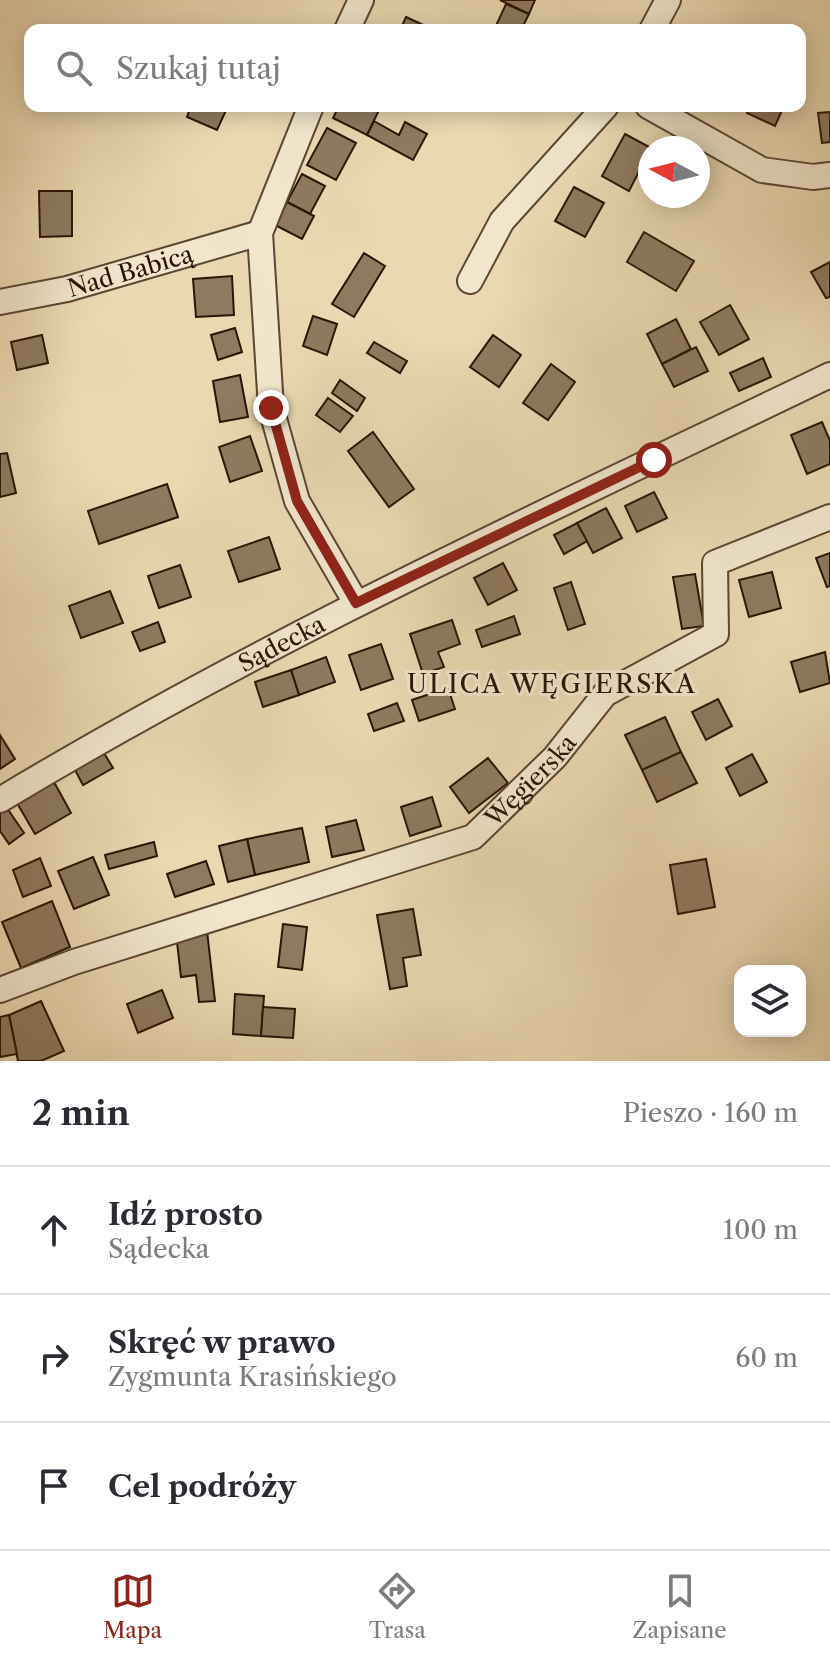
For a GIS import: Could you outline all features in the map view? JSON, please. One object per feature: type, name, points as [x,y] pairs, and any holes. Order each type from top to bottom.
[{"type":"street","points":[[350,24],[361,0]]},
{"type":"street","points":[[655,24],[668,0]]},
{"type":"street","points":[[309,112],[260,233],[271,408],[297,501],[356,603]]},
{"type":"street","points":[[470,281],[502,221],[601,112]]},
{"type":"street","points":[[659,112],[762,170],[813,177],[830,175]]},
{"type":"street","name":"Nad Babicą","points":[[0,302],[67,289],[260,233]]},
{"type":"street","name":"Sądecka","points":[[0,800],[101,739],[356,603],[830,375]]},
{"type":"street","name":"Węgierska","points":[[0,990],[74,962],[473,837],[555,757],[605,694],[716,634],[715,563],[830,517]]},
{"type":"building","points":[[500,0],[535,0],[529,14]]},
{"type":"building","points":[[506,4],[529,14],[524,24],[497,24]]},
{"type":"building","points":[[406,17],[421,24],[403,24]]},
{"type":"building","points":[[189,112],[225,112],[217,130],[187,117]]},
{"type":"building","points":[[336,112],[378,112],[367,135],[333,118]]},
{"type":"building","points":[[747,112],[781,112],[775,126]]},
{"type":"building","points":[[830,112],[830,142],[822,143],[818,113]]},
{"type":"building","points":[[374,121],[399,135],[405,122],[427,134],[413,160],[367,135]]},
{"type":"building","points":[[327,128],[356,143],[336,180],[307,165]]},
{"type":"building","points":[[625,134],[638,141],[638,173],[629,191],[602,176]]},
{"type":"building","points":[[302,174],[325,186],[310,214],[287,202]]},
{"type":"building","points":[[574,187],[604,203],[585,237],[555,221]]},
{"type":"building","points":[[39,191],[72,191],[72,236],[40,237]]},
{"type":"building","points":[[287,202],[314,216],[302,239],[275,225]]},
{"type":"building","points":[[644,232],[694,261],[676,291],[627,262]]},
{"type":"building","points":[[364,253],[385,266],[354,317],[332,304]]},
{"type":"building","points":[[830,262],[830,297],[826,298],[811,272]]},
{"type":"building","points":[[232,276],[234,315],[196,317],[193,279]]},
{"type":"building","points":[[730,305],[749,339],[719,355],[700,322]]},
{"type":"building","points":[[313,316],[337,324],[327,355],[303,346]]},
{"type":"building","points":[[676,319],[691,349],[662,364],[647,334]]},
{"type":"building","points":[[235,328],[242,352],[218,360],[211,335]]},
{"type":"building","points":[[42,335],[48,363],[17,370],[11,342]]},
{"type":"building","points":[[493,335],[521,355],[499,387],[470,367]]},
{"type":"building","points":[[374,342],[407,361],[400,373],[367,353]]},
{"type":"building","points":[[696,347],[708,371],[674,387],[662,364]]},
{"type":"building","points":[[763,358],[771,377],[739,391],[730,373]]},
{"type":"building","points":[[551,364],[575,382],[548,420],[523,403]]},
{"type":"building","points":[[240,375],[248,417],[220,422],[213,381]]},
{"type":"building","points":[[340,380],[365,398],[357,411],[332,393]]},
{"type":"building","points":[[328,398],[353,416],[340,432],[316,415]]},
{"type":"building","points":[[822,422],[830,441],[830,464],[807,474],[791,435]]},
{"type":"building","points":[[373,432],[414,489],[389,507],[348,451]]},
{"type":"building","points":[[250,436],[262,471],[230,482],[219,447]]},
{"type":"building","points":[[7,453],[16,493],[0,497],[0,454]]},
{"type":"building","points":[[167,484],[178,517],[99,544],[88,511]]},
{"type":"building","points":[[654,492],[667,518],[637,532],[625,506]]},
{"type":"building","points":[[606,508],[622,538],[593,553],[577,523]]},
{"type":"building","points":[[577,523],[587,541],[564,554],[554,535]]},
{"type":"building","points":[[269,537],[280,569],[239,582],[228,551]]},
{"type":"building","points":[[830,553],[830,586],[827,587],[816,558]]},
{"type":"building","points":[[503,563],[517,590],[488,605],[474,578]]},
{"type":"building","points":[[180,565],[191,597],[159,608],[148,576]]},
{"type":"building","points":[[772,572],[781,608],[749,617],[739,580]]},
{"type":"building","points":[[695,574],[704,626],[682,629],[673,577]]},
{"type":"building","points":[[571,582],[585,624],[568,630],[554,588]]},
{"type":"building","points":[[110,591],[123,623],[81,638],[69,606]]},
{"type":"building","points":[[514,616],[520,634],[482,647],[476,630]]},
{"type":"building","points":[[452,620],[460,644],[438,652],[444,667],[423,674],[410,634]]},
{"type":"building","points":[[158,622],[165,642],[140,651],[132,632]]},
{"type":"building","points":[[381,644],[393,679],[361,690],[349,655]]},
{"type":"building","points":[[825,652],[830,683],[800,692],[791,662]]},
{"type":"building","points":[[326,657],[335,682],[299,695],[291,670]]},
{"type":"building","points":[[291,670],[299,695],[263,707],[255,682]]},
{"type":"building","points":[[448,688],[455,709],[419,721],[412,700]]},
{"type":"building","points":[[718,699],[732,726],[706,740],[692,712]]},
{"type":"building","points":[[397,703],[404,721],[374,731],[368,714]]},
{"type":"building","points":[[665,717],[681,752],[642,770],[625,735]]},
{"type":"building","points":[[0,735],[15,759],[0,769]]},
{"type":"building","points":[[681,752],[697,783],[657,802],[642,770]]},
{"type":"building","points":[[104,753],[113,768],[83,785],[75,770]]},
{"type":"building","points":[[752,754],[767,782],[740,796],[726,768]]},
{"type":"building","points":[[488,758],[508,783],[469,813],[450,787]]},
{"type":"building","points":[[54,782],[71,813],[35,834],[17,803]]},
{"type":"building","points":[[432,797],[441,826],[410,836],[401,807]]},
{"type":"building","points":[[7,808],[24,833],[9,844],[0,831],[0,813]]},
{"type":"building","points":[[356,820],[364,850],[332,857],[326,827]]},
{"type":"building","points":[[302,828],[309,862],[255,875],[247,839]]},
{"type":"building","points":[[247,839],[255,875],[228,882],[219,846]]},
{"type":"building","points":[[154,842],[157,856],[109,869],[105,855]]},
{"type":"building","points":[[93,857],[109,895],[74,909],[58,871]]},
{"type":"building","points":[[40,858],[51,886],[23,897],[13,870]]},
{"type":"building","points":[[706,859],[715,907],[678,914],[670,865]]},
{"type":"building","points":[[206,861],[214,884],[175,897],[167,874]]},
{"type":"building","points":[[52,901],[70,947],[21,968],[2,922]]},
{"type":"building","points":[[413,909],[421,955],[403,958],[407,986],[390,989],[377,915]]},
{"type":"building","points":[[283,924],[307,927],[302,970],[278,967]]},
{"type":"building","points":[[207,931],[215,1001],[199,1002],[196,975],[181,977],[177,942]]},
{"type":"building","points":[[162,990],[173,1018],[138,1033],[127,1004]]},
{"type":"building","points":[[235,994],[264,996],[261,1036],[233,1034]]},
{"type":"building","points":[[41,1001],[64,1051],[41,1061],[18,1061],[9,1015]]},
{"type":"building","points":[[263,1007],[295,1009],[293,1038],[261,1036]]},
{"type":"building","points":[[9,1015],[17,1054],[0,1057],[0,1017]]},
{"type":"district","name":"ULICA WĘGIERSKA","points":[[552,684]]},
{"type":"route","points":[[271,408],[297,501],[356,603],[654,460]]}]
